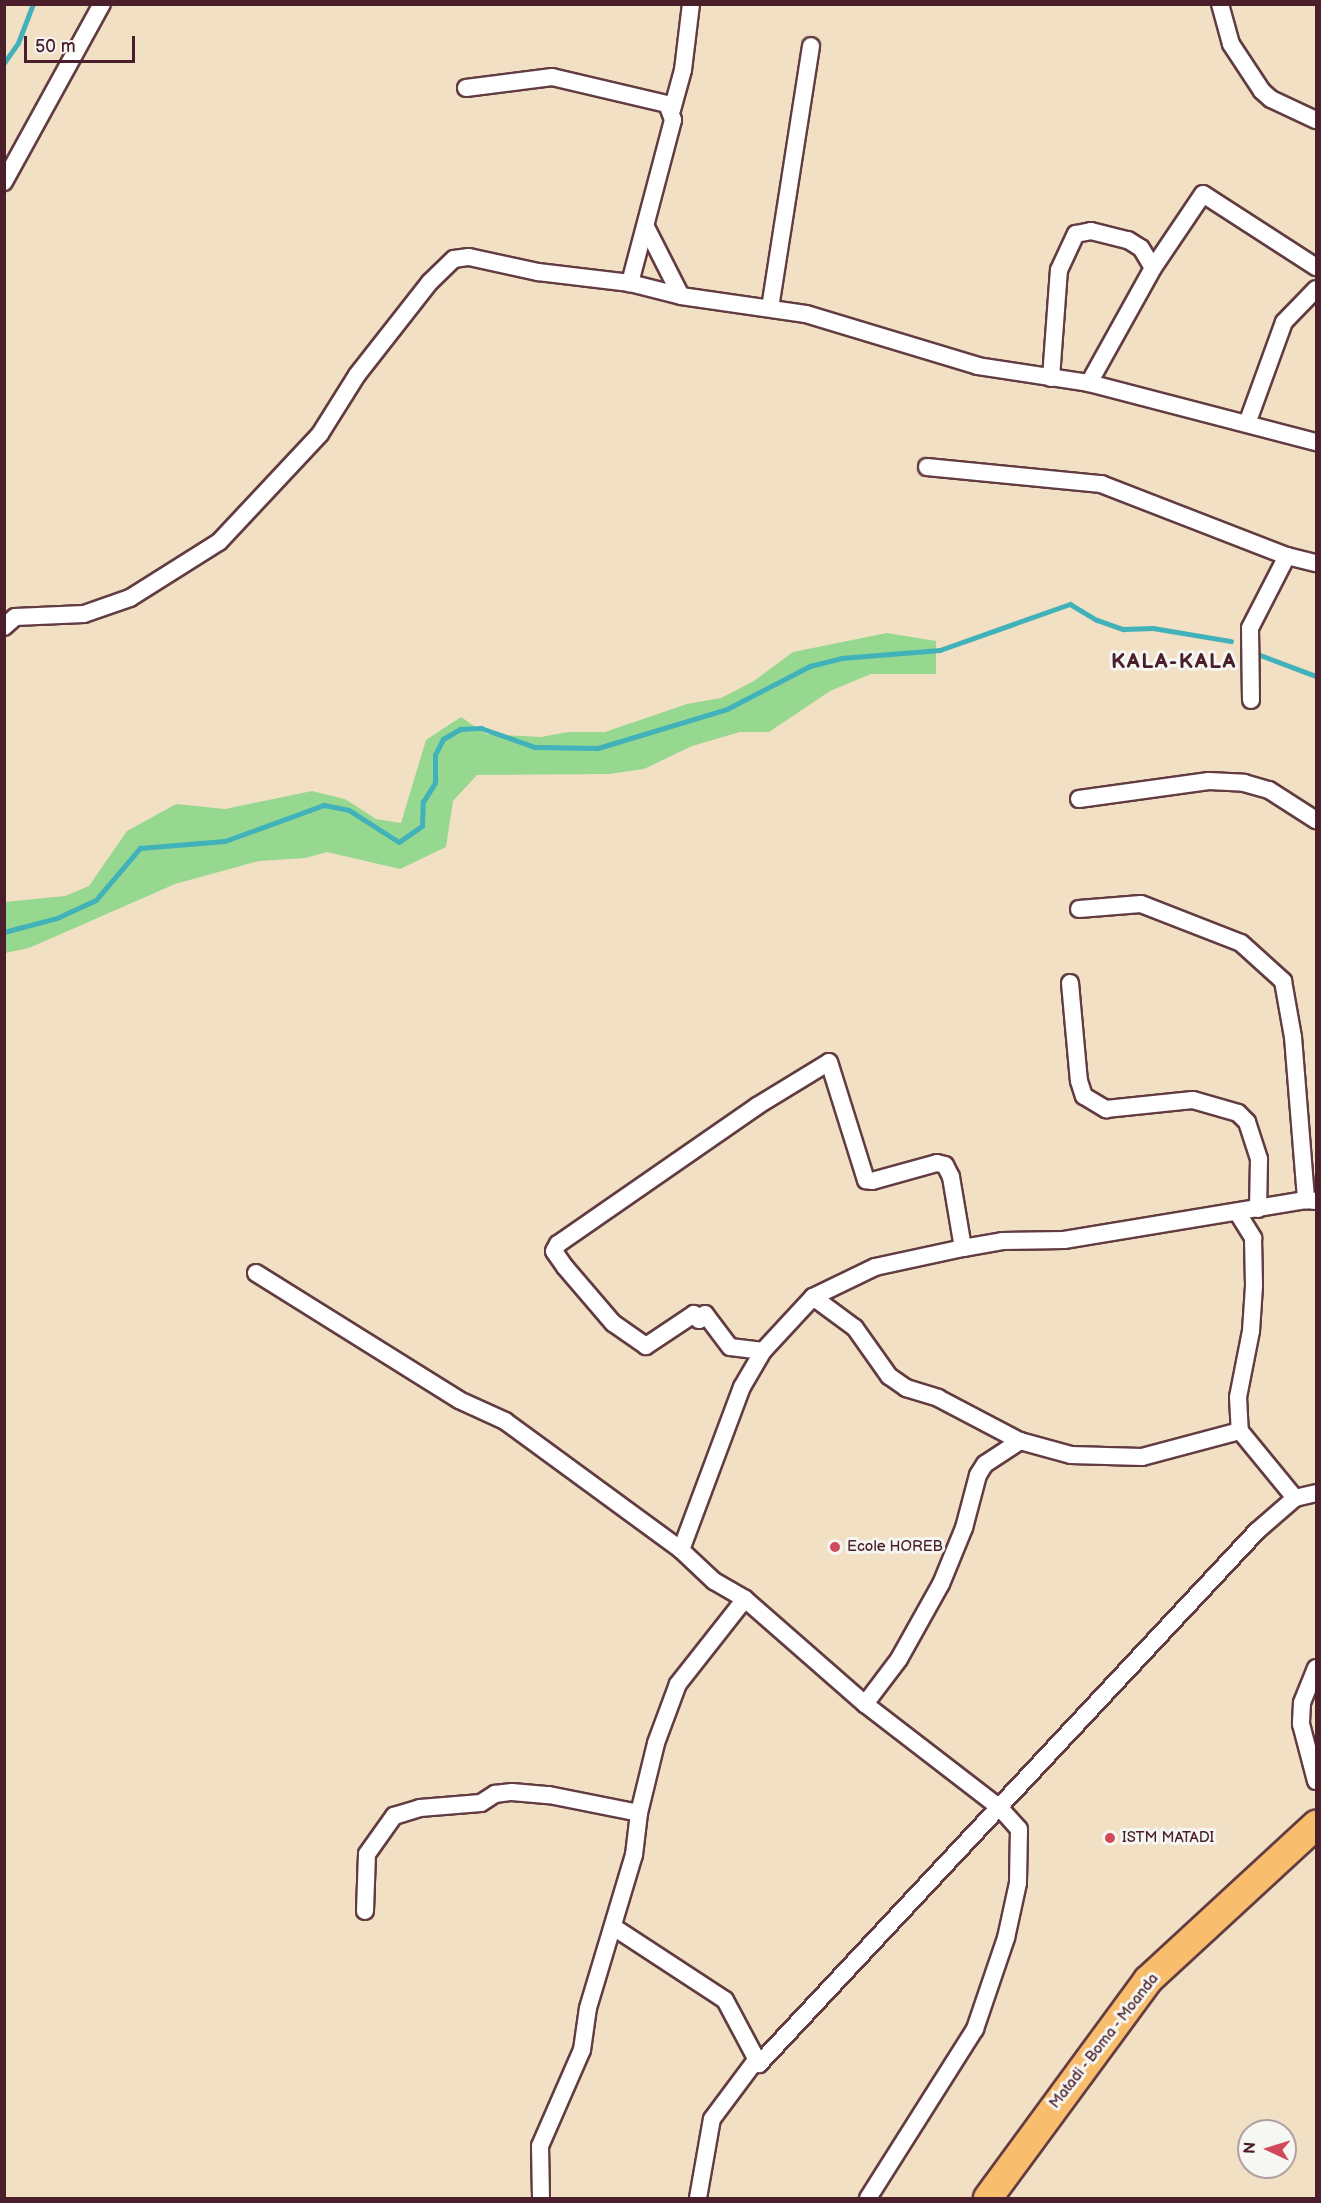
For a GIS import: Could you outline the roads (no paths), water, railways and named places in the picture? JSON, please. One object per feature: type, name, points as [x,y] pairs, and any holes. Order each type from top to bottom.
[{"type":"highway","name":"Matadi - Boma - Moanda","points":[[988,2199],[1148,1980],[1317,1825]]},
{"type":"street","points":[[4,182],[102,4]]},
{"type":"street","points":[[630,283],[674,120],[672,110],[683,70],[691,4]]},
{"type":"street","points":[[1220,4],[1231,44],[1262,91],[1270,99],[1317,120]]},
{"type":"street","points":[[771,308],[811,46]]},
{"type":"street","points":[[466,88],[552,77],[655,100],[672,110]]},
{"type":"street","points":[[1089,383],[1153,268],[1203,194],[1317,267]]},
{"type":"street","points":[[646,227],[681,296]]},
{"type":"street","points":[[1051,378],[1059,270],[1076,234],[1091,231],[1128,240],[1141,248],[1153,268]]},
{"type":"street","points":[[4,627],[15,617],[84,614],[130,598],[219,542],[248,507],[302,456],[390,330],[454,259],[469,257],[538,272],[630,283],[681,296],[771,308],[860,327],[978,366],[1089,383],[1248,421],[1317,442]]},
{"type":"street","points":[[1248,421],[1284,322],[1317,289]]},
{"type":"street","points":[[927,467],[1101,484],[1287,556],[1317,563]]},
{"type":"street","points":[[1251,700],[1250,628],[1287,556]]},
{"type":"street","points":[[1079,799],[1209,782],[1244,783],[1269,790],[1314,814]]},
{"type":"street","points":[[681,1550],[742,1387],[763,1351],[813,1297],[875,1267],[963,1248],[1002,1241],[1064,1240],[1311,1201],[1293,1037],[1283,981],[1241,943],[1141,904],[1078,909]]},
{"type":"street","points":[[1070,983],[1079,1082],[1084,1096],[1106,1109],[1193,1100],[1238,1113],[1247,1122],[1259,1159],[1258,1209]]},
{"type":"street","points":[[763,1351],[730,1347],[705,1314],[699,1320],[694,1314],[646,1346],[613,1323],[557,1257],[558,1244],[757,1106],[829,1062],[866,1180],[872,1181],[937,1163],[945,1165],[951,1177],[963,1248]]},
{"type":"street","points":[[1236,1212],[1252,1238],[1254,1286],[1251,1331],[1238,1397],[1240,1431],[1296,1498]]},
{"type":"street","points":[[256,1273],[439,1389],[505,1421],[681,1550],[714,1581],[745,1599],[866,1704],[1000,1808],[1019,1829],[1018,1883],[987,1998],[975,2029],[868,2199]]},
{"type":"street","points":[[813,1297],[855,1328],[889,1376],[906,1388],[938,1398],[1020,1441],[1071,1455],[1142,1457],[1240,1431]]},
{"type":"street","points":[[866,1704],[899,1659],[941,1584],[964,1528],[978,1474],[985,1464],[1020,1441]]},
{"type":"street","points":[[759,2064],[1257,1530],[1296,1498],[1317,1493]]},
{"type":"street","points":[[541,2199],[540,2146],[576,2070],[588,2008],[615,1928],[634,1855],[639,1813],[656,1743],[678,1684],[745,1599]]},
{"type":"street","points":[[1317,1668],[1302,1703],[1301,1724],[1317,1781]]},
{"type":"street","points":[[365,1911],[367,1854],[394,1816],[420,1808],[481,1803],[495,1794],[512,1792],[549,1795],[639,1813]]},
{"type":"street","points":[[615,1928],[725,2000],[759,2064]]},
{"type":"street","points":[[698,2199],[712,2119],[756,2060],[759,2064]]},
{"type":"waterway","points":[[4,63],[18,43],[33,4]]},
{"type":"waterway","points":[[4,932],[57,918],[96,900],[140,848],[225,841],[324,805],[349,810],[399,842],[422,826],[423,802],[435,783],[435,755],[443,739],[460,729],[481,728],[535,747],[598,748],[727,709],[810,666],[841,658],[940,650],[1070,604],[1097,620],[1123,629],[1153,628],[1231,641]]},
{"type":"waterway","points":[[1255,653],[1316,676]]},
{"type":"place","name":"Ecole HOREB","points":[[835,1547]]},
{"type":"place","name":"ISTM MATADI","points":[[1110,1838]]},
{"type":"district","name":"KALA-KALA","points":[[1174,662]]}]
